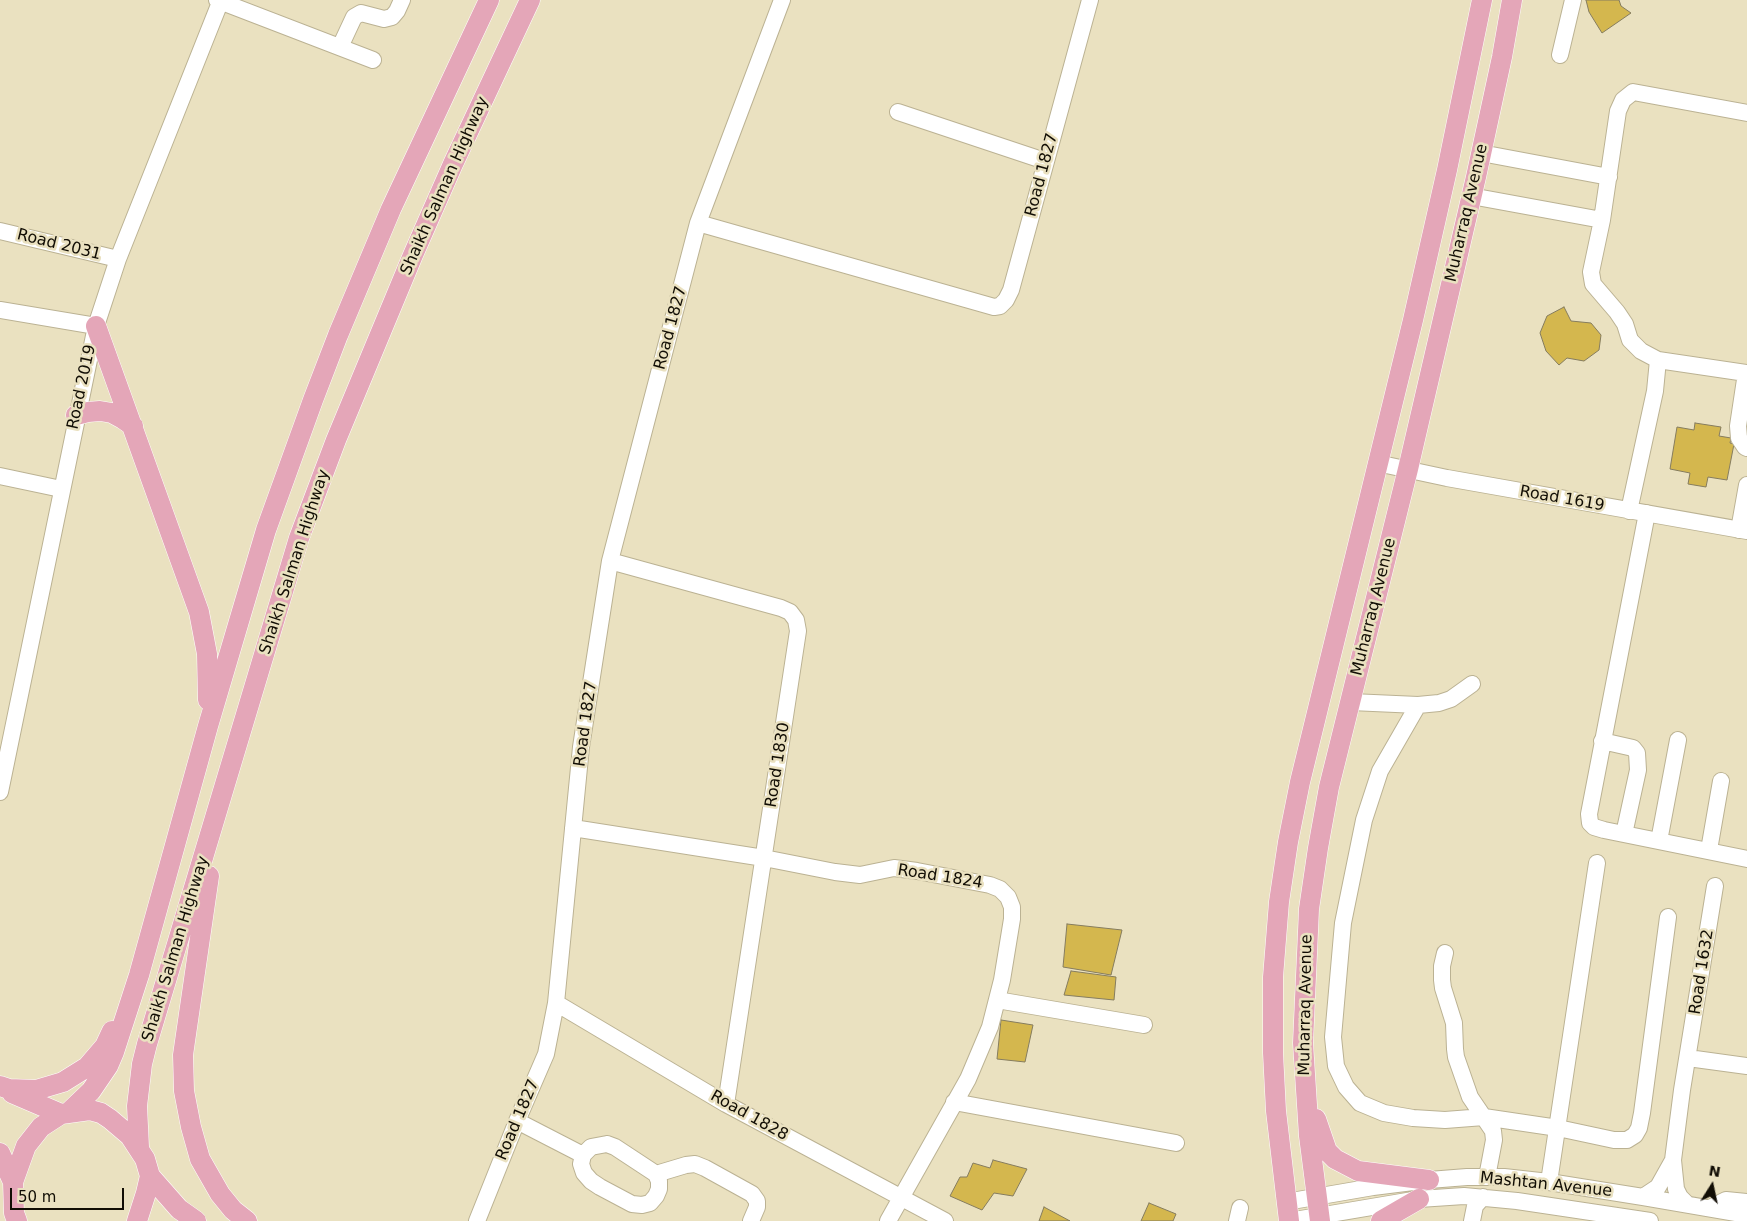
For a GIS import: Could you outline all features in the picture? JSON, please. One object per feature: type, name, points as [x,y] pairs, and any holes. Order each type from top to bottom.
[{"type":"main road","name":"Shaikh Salman Highway","points":[[13,1182],[26,1146],[41,1127],[65,1113],[91,1091],[108,1066],[114,1052],[139,975],[208,726],[266,530],[292,455],[338,335],[411,164],[489,0]]},
{"type":"main road","name":"Shaikh Salman Highway","points":[[139,1147],[137,1106],[142,1064],[299,538],[336,440],[445,182],[530,0]]},
{"type":"main road","name":"Muharraq Avenue","points":[[1288,1215],[1276,1111],[1273,1053],[1273,977],[1288,842],[1300,782],[1413,320],[1447,170],[1482,0]]},
{"type":"main road","name":"Muharraq Avenue","points":[[1318,1211],[1309,1136],[1305,1077],[1304,987],[1308,910],[1329,787],[1408,470],[1474,186],[1512,0]]},
{"type":"main road","points":[[1447,170],[1474,186]]},
{"type":"main road","points":[[96,326],[199,612],[208,654],[208,726]]},
{"type":"main road","points":[[76,415],[100,411],[118,416],[133,426]]},
{"type":"main road","points":[[219,808],[183,1055],[184,1091],[200,1158],[220,1194],[233,1210],[247,1221]]},
{"type":"main road","points":[[0,1087],[36,1090],[63,1082],[87,1067],[105,1046],[139,975]]},
{"type":"main road","points":[[1305,1077],[1322,1140],[1327,1151],[1335,1159],[1358,1171],[1429,1180]]},
{"type":"main road","points":[[0,1087],[65,1113],[90,1110],[101,1113],[130,1136],[139,1147],[150,1176],[179,1209],[196,1221]]},
{"type":"main road","points":[[0,1153],[13,1182],[14,1213],[17,1221]]},
{"type":"main road","points":[[137,1221],[150,1176]]},
{"type":"main road","points":[[1381,1221],[1419,1199]]},
{"type":"street","points":[[220,0],[373,60]]},
{"type":"street","name":"Road 2019","points":[[0,792],[8,711],[61,490],[96,326],[118,259],[220,0]]},
{"type":"street","points":[[340,47],[354,17],[361,13],[384,19],[392,17],[402,0]]},
{"type":"street","name":"Road 1827","points":[[480,1220],[517,1121],[546,1054],[556,1003],[581,747],[610,561],[698,223],[782,0]]},
{"type":"street","name":"Road 1827","points":[[698,223],[994,307],[1000,306],[1006,300],[1011,290],[1090,0]]},
{"type":"street","points":[[1560,55],[1573,0]]},
{"type":"street","points":[[1747,112],[1633,92],[1623,100],[1618,111],[1602,220],[1591,272],[1593,284],[1618,312],[1630,340],[1641,351],[1658,360],[1747,372],[1745,394],[1738,426],[1739,438],[1744,447],[1747,448]]},
{"type":"street","points":[[898,112],[1045,161]]},
{"type":"street","points":[[1481,153],[1609,177]]},
{"type":"street","points":[[1474,186],[1602,220]]},
{"type":"street","name":"Road 2031","points":[[0,231],[118,259]]},
{"type":"street","points":[[0,310],[96,326]]},
{"type":"street","points":[[1629,511],[1655,391],[1658,360]]},
{"type":"street","name":"Road 1619","points":[[1377,463],[1446,478],[1743,530]]},
{"type":"street","points":[[0,476],[61,490]]},
{"type":"street","points":[[1743,530],[1747,485]]},
{"type":"street","points":[[1647,513],[1602,741],[1589,814],[1590,823],[1594,827],[1624,834],[1747,859]]},
{"type":"street","name":"Road 1830","points":[[610,561],[781,608],[790,612],[796,620],[798,631],[726,1104]]},
{"type":"street","points":[[1351,702],[1418,706],[1439,703],[1451,699],[1472,684]]},
{"type":"street","points":[[1418,706],[1380,771],[1364,820],[1343,924],[1333,1037],[1336,1066],[1346,1087],[1360,1103],[1384,1113],[1412,1118],[1445,1120],[1484,1117],[1558,1128],[1614,1140],[1627,1140],[1635,1135],[1639,1128],[1668,917]]},
{"type":"street","points":[[1658,840],[1678,740]]},
{"type":"street","points":[[1602,741],[1633,748],[1637,753],[1638,770],[1624,834]]},
{"type":"street","points":[[1709,850],[1721,781]]},
{"type":"street","name":"Road 1824","points":[[573,828],[764,858],[834,872],[860,874],[894,868],[918,871],[990,885],[1000,889],[1008,897],[1012,907],[1012,919],[990,1027],[980,1053],[888,1221]]},
{"type":"street","points":[[1549,1182],[1597,863]]},
{"type":"street","name":"Road 1632","points":[[1687,1204],[1680,1197],[1676,1189],[1673,1160],[1715,886]]},
{"type":"street","points":[[1445,953],[1441,973],[1442,988],[1454,1023],[1454,1049],[1456,1057],[1470,1097],[1493,1130],[1494,1140],[1486,1177]]},
{"type":"street","points":[[997,1000],[1144,1025]]},
{"type":"street","name":"Road 1828","points":[[556,1003],[726,1104],[945,1221]]},
{"type":"street","points":[[1688,1058],[1747,1066]]},
{"type":"street","points":[[954,1102],[1176,1143]]},
{"type":"street","points":[[517,1121],[583,1155]]},
{"type":"street","points":[[607,1144],[615,1147],[656,1174],[659,1181],[659,1189],[656,1196],[650,1202],[642,1205],[632,1204],[591,1181],[584,1173],[583,1155],[590,1147],[607,1144]]},
{"type":"street","name":"Road 1632","points":[[1643,1197],[1658,1187],[1673,1160]]},
{"type":"street","points":[[656,1174],[686,1165],[695,1164],[705,1168],[752,1194],[757,1208],[751,1221]]},
{"type":"street","name":"Mashtan Avenue","points":[[1318,1211],[1374,1186],[1429,1180],[1486,1177],[1549,1182],[1747,1215]]},
{"type":"street","points":[[1517,1201],[1525,1193],[1526,1180]]},
{"type":"street","points":[[1472,1221],[1475,1206],[1484,1197]]},
{"type":"street","name":"Mashtan Avenue","points":[[1288,1215],[1419,1199],[1484,1197],[1650,1221]]},
{"type":"street","points":[[1710,1208],[1726,1200],[1747,1202]]},
{"type":"building","points":[[1586,0],[1619,0],[1621,6],[1631,13],[1602,33],[1589,12]]},
{"type":"building","points":[[1564,307],[1571,321],[1591,323],[1601,335],[1599,350],[1584,361],[1567,358],[1559,365],[1546,351],[1540,333],[1547,316]]},
{"type":"building","points":[[1695,423],[1721,427],[1719,436],[1731,438],[1730,443],[1734,444],[1727,480],[1708,477],[1706,487],[1688,484],[1690,473],[1670,469],[1677,427],[1694,430]]},
{"type":"building","points":[[1067,924],[1122,930],[1111,975],[1063,967]]},
{"type":"building","points":[[1071,971],[1116,977],[1114,1000],[1064,995]]},
{"type":"building","points":[[1001,1020],[1033,1025],[1025,1062],[997,1059]]},
{"type":"building","points":[[993,1160],[1027,1169],[1013,1196],[994,1193],[982,1210],[950,1196],[960,1177],[967,1177],[973,1163],[990,1168]]},
{"type":"building","points":[[1149,1203],[1176,1214],[1173,1221],[1141,1221]]},
{"type":"building","points":[[1044,1207],[1070,1221],[1039,1221]]}]
